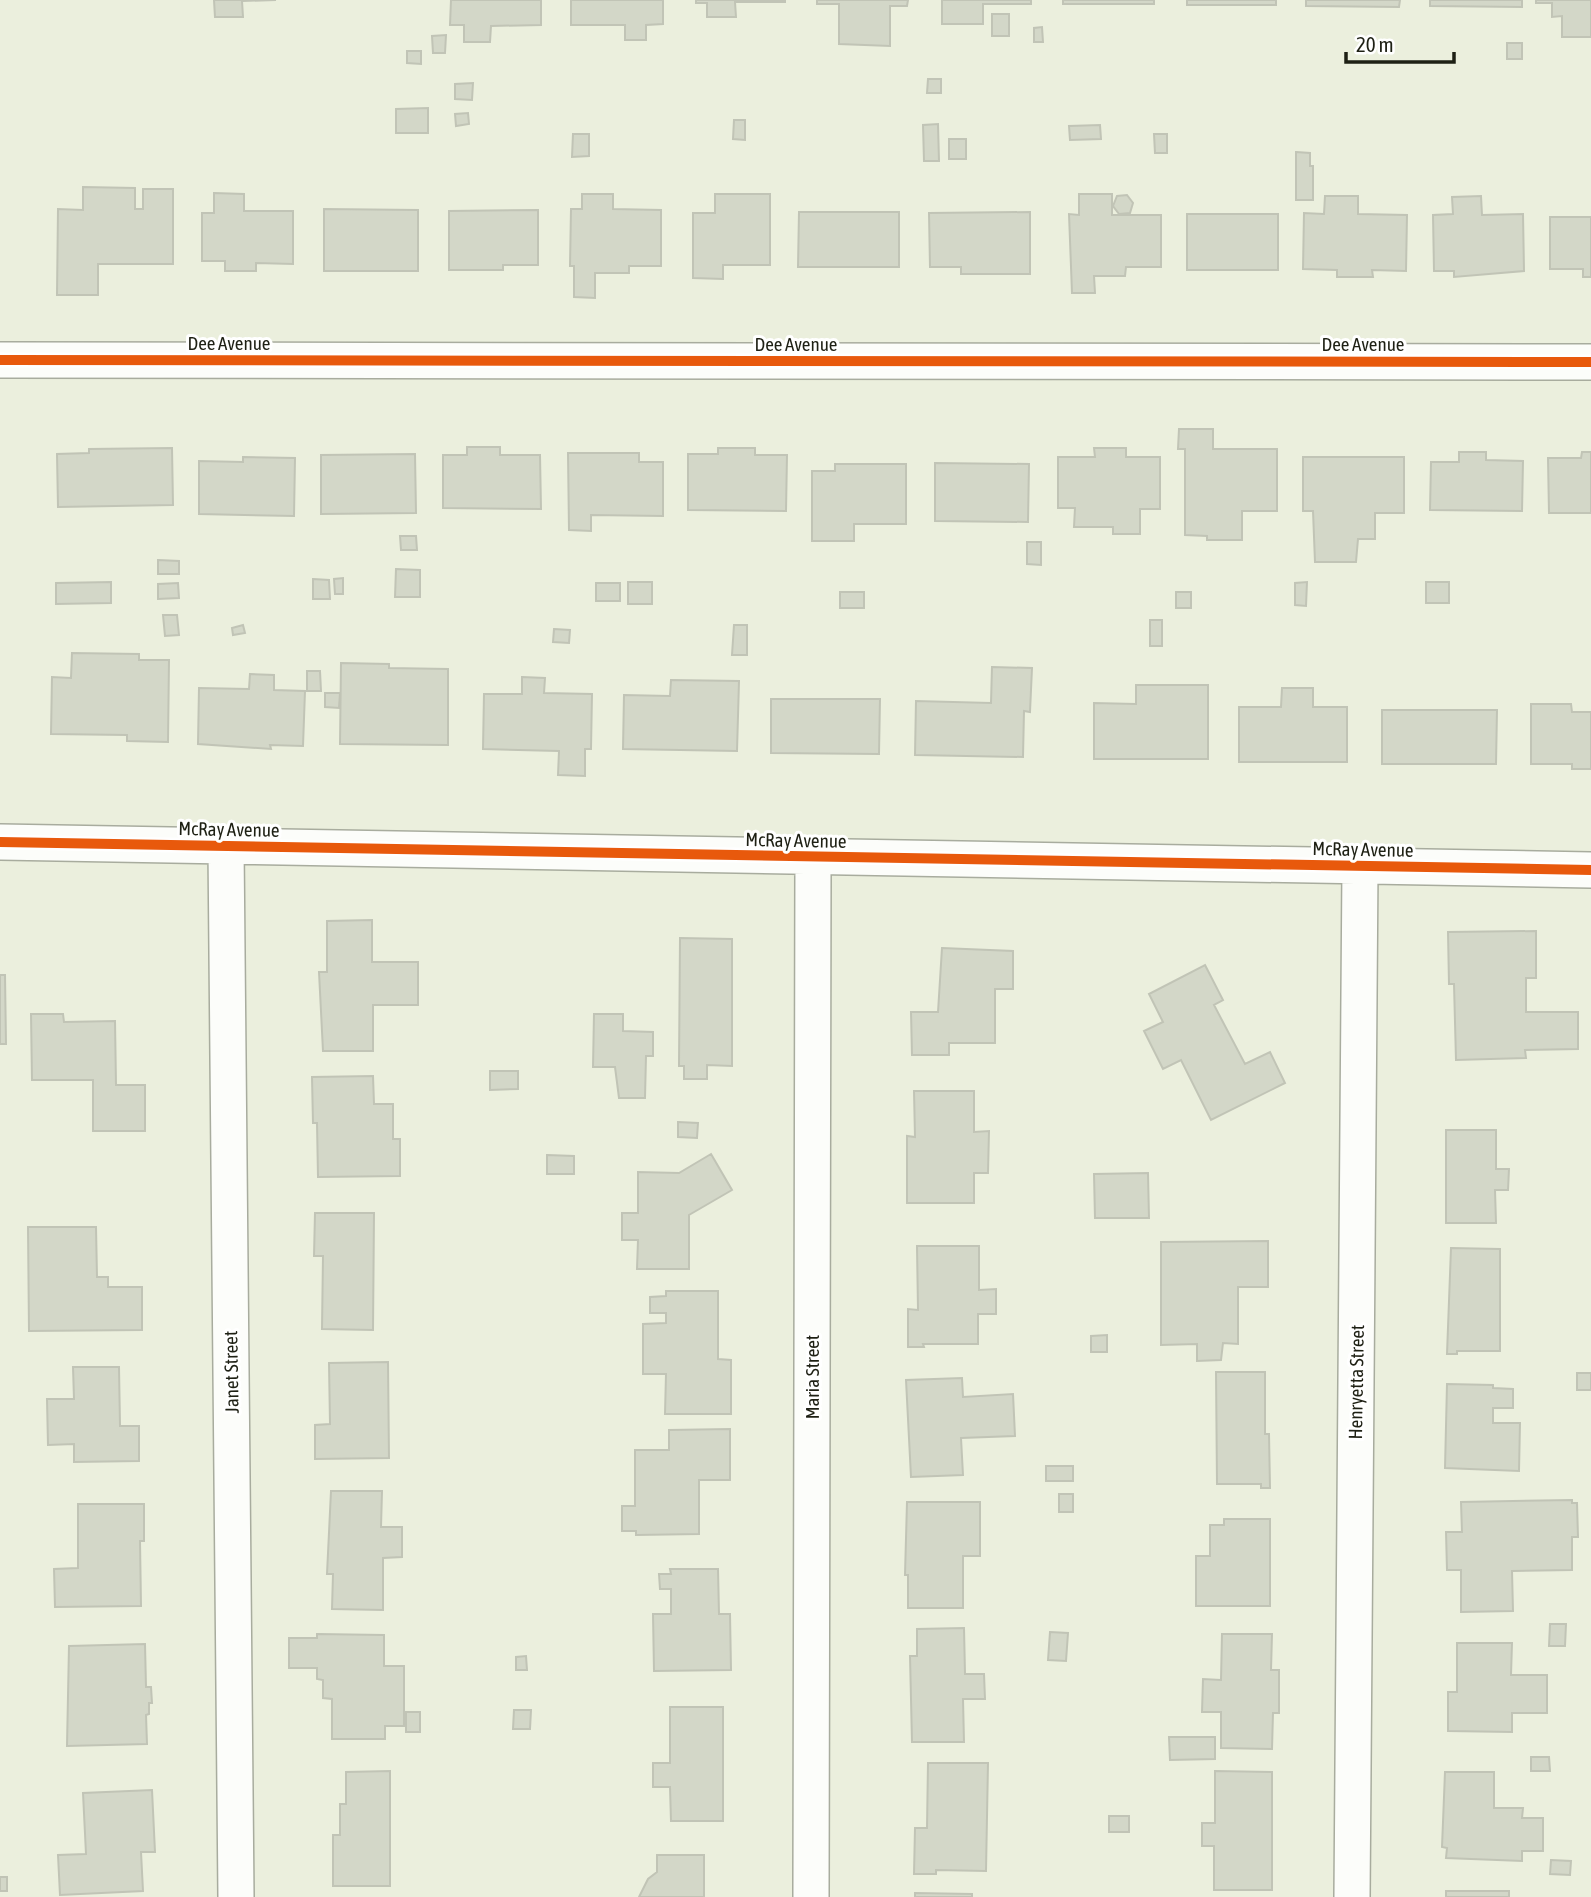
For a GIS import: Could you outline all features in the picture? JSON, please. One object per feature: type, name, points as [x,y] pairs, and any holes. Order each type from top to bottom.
[{"type":"street","name":"Dee Avenue","points":[[0,360],[1591,362]]},
{"type":"street","name":"McRay Avenue","points":[[0,842],[1591,870]]},
{"type":"street","name":"Janet Street","points":[[226,847],[236,1897]]},
{"type":"street","name":"Maria Street","points":[[811,1897],[813,858]]},
{"type":"street","name":"Henryetta Street","points":[[1352,1897],[1360,867]]},
{"type":"building","points":[[214,0],[276,0],[242,1],[243,17],[215,17]]},
{"type":"building","points":[[451,0],[541,0],[541,25],[491,26],[490,42],[464,42],[464,25],[450,25]]},
{"type":"building","points":[[571,0],[663,0],[663,24],[646,25],[646,40],[625,40],[625,25],[571,25]]},
{"type":"building","points":[[696,0],[785,2],[735,2],[736,17],[707,17],[707,3],[696,3]]},
{"type":"building","points":[[817,0],[908,0],[907,6],[890,6],[890,46],[839,44],[839,4],[817,4]]},
{"type":"building","points":[[942,0],[1031,0],[1031,4],[983,4],[983,24],[942,24]]},
{"type":"building","points":[[1063,0],[1154,0],[1154,4],[1063,4]]},
{"type":"building","points":[[1187,0],[1276,0],[1276,5],[1187,5]]},
{"type":"building","points":[[1306,0],[1400,0],[1399,7],[1306,6]]},
{"type":"building","points":[[1430,0],[1522,0],[1522,7],[1430,6]]},
{"type":"building","points":[[1536,0],[1591,0],[1591,37],[1562,37],[1562,16],[1552,17],[1552,3],[1536,3]]},
{"type":"building","points":[[992,14],[1009,14],[1009,36],[992,36]]},
{"type":"building","points":[[1042,27],[1043,42],[1034,42],[1034,28]]},
{"type":"building","points":[[446,35],[445,53],[433,53],[432,36]]},
{"type":"building","points":[[1507,43],[1522,43],[1522,59],[1507,59]]},
{"type":"building","points":[[407,51],[421,51],[421,64],[407,63]]},
{"type":"building","points":[[928,79],[941,79],[941,93],[927,93]]},
{"type":"building","points":[[473,83],[472,100],[455,99],[455,84]]},
{"type":"building","points":[[428,108],[428,133],[396,133],[396,109]]},
{"type":"building","points":[[468,113],[469,124],[456,126],[455,114]]},
{"type":"building","points":[[734,120],[745,120],[745,140],[733,139]]},
{"type":"building","points":[[938,124],[939,161],[924,161],[923,125]]},
{"type":"building","points":[[1100,125],[1101,139],[1070,140],[1069,126]]},
{"type":"building","points":[[573,134],[589,134],[589,156],[572,157]]},
{"type":"building","points":[[1154,134],[1167,134],[1167,153],[1155,153]]},
{"type":"building","points":[[949,139],[966,139],[966,159],[949,159]]},
{"type":"building","points":[[1296,152],[1310,153],[1310,166],[1313,166],[1313,200],[1296,200]]},
{"type":"building","points":[[83,187],[135,188],[135,209],[143,209],[143,189],[173,189],[173,264],[98,264],[98,295],[57,295],[58,209],[83,210]]},
{"type":"building","points":[[214,193],[244,194],[244,211],[293,211],[293,264],[256,263],[256,271],[225,271],[225,261],[202,261],[202,213],[214,213]]},
{"type":"building","points":[[582,194],[613,194],[613,209],[661,210],[661,266],[629,266],[629,273],[595,273],[595,298],[574,297],[574,266],[570,266],[571,209],[582,209]]},
{"type":"building","points":[[715,194],[770,194],[770,265],[723,265],[723,279],[693,278],[693,213],[715,213]]},
{"type":"building","points":[[1079,194],[1112,194],[1112,215],[1161,215],[1161,267],[1126,267],[1125,276],[1094,276],[1095,293],[1072,293],[1069,214],[1079,215]]},
{"type":"building","points":[[1127,195],[1133,203],[1130,213],[1119,214],[1113,206],[1117,196]]},
{"type":"building","points":[[1325,196],[1358,196],[1358,214],[1407,215],[1406,271],[1372,270],[1373,277],[1337,277],[1337,270],[1303,269],[1304,213],[1324,214]]},
{"type":"building","points":[[1481,196],[1482,215],[1523,214],[1524,271],[1454,277],[1454,271],[1434,271],[1433,215],[1453,214],[1452,197]]},
{"type":"building","points":[[324,209],[418,210],[418,271],[324,271]]},
{"type":"building","points":[[538,210],[538,265],[503,265],[503,270],[449,270],[449,211]]},
{"type":"building","points":[[799,212],[899,212],[899,267],[798,267]]},
{"type":"building","points":[[1030,212],[1030,274],[961,274],[961,267],[930,267],[929,213]]},
{"type":"building","points":[[1187,214],[1278,214],[1278,270],[1187,270]]},
{"type":"building","points":[[1550,217],[1591,217],[1591,277],[1583,277],[1583,269],[1550,269]]},
{"type":"building","points":[[1179,429],[1213,429],[1213,449],[1277,449],[1277,511],[1242,511],[1242,540],[1207,540],[1207,536],[1185,535],[1185,449],[1178,449]]},
{"type":"building","points":[[467,447],[500,447],[500,455],[540,455],[541,509],[443,508],[443,455],[467,455]]},
{"type":"building","points":[[172,448],[173,505],[58,507],[57,454],[89,453],[89,449]]},
{"type":"building","points":[[718,448],[755,448],[755,455],[787,455],[786,511],[688,510],[688,454],[718,454]]},
{"type":"building","points":[[1094,448],[1126,448],[1126,457],[1160,457],[1160,509],[1140,509],[1140,534],[1113,534],[1113,527],[1074,527],[1075,508],[1058,508],[1058,457],[1095,457]]},
{"type":"building","points":[[1459,452],[1486,452],[1486,460],[1523,461],[1522,511],[1430,510],[1431,462],[1459,462]]},
{"type":"building","points":[[1582,452],[1591,452],[1591,513],[1549,513],[1548,458],[1581,458]]},
{"type":"building","points":[[568,453],[639,453],[639,462],[663,462],[663,516],[591,515],[591,531],[569,530]]},
{"type":"building","points":[[415,454],[416,513],[321,514],[321,455]]},
{"type":"building","points":[[243,457],[295,458],[294,516],[199,514],[199,461],[243,462]]},
{"type":"building","points":[[1303,457],[1404,457],[1404,513],[1375,513],[1375,539],[1358,539],[1356,562],[1315,562],[1313,511],[1303,511]]},
{"type":"building","points":[[935,463],[1029,464],[1028,522],[935,521]]},
{"type":"building","points":[[835,464],[906,464],[906,524],[854,524],[854,541],[812,541],[812,471],[835,471]]},
{"type":"building","points":[[400,536],[416,536],[417,550],[401,550]]},
{"type":"building","points":[[1027,542],[1041,542],[1041,565],[1027,564]]},
{"type":"building","points":[[158,560],[179,561],[179,574],[158,574]]},
{"type":"building","points":[[396,569],[420,570],[420,597],[395,597]]},
{"type":"building","points":[[343,578],[343,594],[335,594],[334,579]]},
{"type":"building","points":[[313,579],[329,580],[330,599],[313,599]]},
{"type":"building","points":[[111,582],[111,603],[56,604],[56,583]]},
{"type":"building","points":[[628,582],[652,582],[652,604],[628,604]]},
{"type":"building","points":[[1307,582],[1306,606],[1295,605],[1295,583]]},
{"type":"building","points":[[1426,582],[1449,582],[1449,603],[1426,603]]},
{"type":"building","points":[[178,583],[179,598],[158,599],[158,584]]},
{"type":"building","points":[[596,583],[620,583],[620,601],[596,601]]},
{"type":"building","points":[[840,592],[864,592],[864,608],[840,608]]},
{"type":"building","points":[[1176,592],[1191,592],[1191,608],[1176,608]]},
{"type":"building","points":[[163,615],[177,615],[179,635],[165,636]]},
{"type":"building","points":[[1150,620],[1162,620],[1162,646],[1150,646]]},
{"type":"building","points":[[243,625],[245,633],[233,635],[232,628]]},
{"type":"building","points":[[734,625],[747,625],[747,655],[732,655]]},
{"type":"building","points":[[554,629],[570,630],[569,643],[553,642]]},
{"type":"building","points":[[72,653],[139,654],[139,660],[169,660],[168,742],[127,741],[127,735],[51,734],[52,677],[71,678]]},
{"type":"building","points":[[341,663],[389,664],[389,668],[448,669],[448,745],[340,744]]},
{"type":"building","points":[[992,667],[1032,668],[1030,712],[1024,711],[1023,757],[915,755],[916,701],[991,703]]},
{"type":"building","points":[[307,671],[320,671],[321,691],[307,691]]},
{"type":"building","points":[[250,674],[274,675],[274,690],[305,691],[303,746],[270,745],[271,749],[198,744],[199,688],[249,689]]},
{"type":"building","points":[[522,677],[545,678],[544,693],[592,694],[591,749],[585,749],[585,776],[558,775],[559,751],[483,749],[484,694],[522,694]]},
{"type":"building","points":[[671,680],[739,681],[737,751],[623,749],[624,695],[670,696]]},
{"type":"building","points":[[1136,685],[1208,685],[1208,759],[1094,759],[1094,703],[1136,704]]},
{"type":"building","points":[[1282,688],[1313,688],[1313,707],[1347,707],[1347,762],[1239,762],[1239,707],[1281,707]]},
{"type":"building","points":[[325,693],[340,693],[339,708],[325,707]]},
{"type":"building","points":[[771,699],[880,699],[879,754],[771,753]]},
{"type":"building","points":[[1531,704],[1571,704],[1572,712],[1591,712],[1591,769],[1572,769],[1572,764],[1531,764]]},
{"type":"building","points":[[1382,710],[1497,710],[1496,764],[1382,764]]},
{"type":"building","points":[[372,920],[372,962],[418,962],[418,1005],[373,1005],[373,1051],[323,1051],[319,972],[327,972],[327,921]]},
{"type":"building","points":[[1536,931],[1536,978],[1526,978],[1526,1012],[1578,1012],[1578,1049],[1525,1050],[1526,1058],[1456,1060],[1454,984],[1449,984],[1448,932]]},
{"type":"building","points":[[680,938],[732,939],[732,1066],[707,1065],[707,1079],[684,1079],[684,1066],[679,1066]]},
{"type":"building","points":[[942,948],[1013,951],[1013,989],[995,989],[995,1043],[949,1043],[949,1055],[912,1055],[911,1012],[938,1012]]},
{"type":"building","points":[[1205,965],[1223,1000],[1214,1005],[1245,1064],[1270,1052],[1285,1083],[1211,1120],[1181,1060],[1163,1069],[1144,1031],[1163,1022],[1149,994]]},
{"type":"building","points":[[0,975],[5,975],[6,1044],[0,1044]]},
{"type":"building","points":[[31,1014],[63,1014],[64,1022],[115,1021],[116,1085],[145,1085],[145,1131],[93,1131],[93,1080],[32,1080]]},
{"type":"building","points":[[594,1014],[623,1014],[623,1031],[653,1032],[653,1056],[646,1056],[645,1098],[619,1098],[615,1067],[593,1067]]},
{"type":"building","points":[[490,1071],[518,1071],[518,1089],[490,1090]]},
{"type":"building","points":[[373,1076],[374,1104],[393,1104],[393,1139],[400,1139],[400,1176],[318,1177],[317,1123],[313,1123],[312,1077]]},
{"type":"building","points":[[914,1091],[974,1091],[974,1132],[989,1131],[988,1173],[974,1173],[974,1203],[907,1203],[907,1136],[915,1137]]},
{"type":"building","points":[[678,1122],[698,1123],[697,1138],[678,1137]]},
{"type":"building","points":[[1446,1130],[1496,1130],[1496,1169],[1509,1169],[1508,1190],[1495,1190],[1496,1223],[1446,1223]]},
{"type":"building","points":[[711,1154],[732,1190],[689,1215],[689,1269],[637,1269],[638,1240],[622,1240],[622,1213],[638,1213],[638,1172],[679,1173]]},
{"type":"building","points":[[547,1155],[574,1156],[574,1174],[547,1174]]},
{"type":"building","points":[[1148,1173],[1149,1218],[1095,1218],[1094,1174]]},
{"type":"building","points":[[315,1213],[374,1213],[373,1330],[322,1329],[323,1256],[314,1256]]},
{"type":"building","points":[[28,1227],[96,1227],[97,1277],[108,1277],[108,1287],[142,1287],[142,1330],[29,1331]]},
{"type":"building","points":[[1268,1241],[1268,1287],[1238,1287],[1238,1344],[1223,1343],[1221,1360],[1197,1361],[1197,1344],[1161,1345],[1161,1242]]},
{"type":"building","points":[[917,1246],[979,1246],[979,1290],[996,1289],[996,1314],[978,1314],[978,1344],[923,1344],[924,1347],[908,1347],[908,1309],[918,1310]]},
{"type":"building","points":[[1451,1248],[1500,1249],[1500,1351],[1457,1351],[1457,1354],[1447,1354]]},
{"type":"building","points":[[666,1291],[718,1291],[718,1359],[731,1360],[731,1414],[665,1414],[666,1374],[643,1374],[643,1324],[666,1323],[666,1313],[650,1313],[650,1297],[666,1296]]},
{"type":"building","points":[[1107,1335],[1107,1352],[1091,1352],[1091,1336]]},
{"type":"building","points":[[388,1362],[389,1458],[315,1459],[315,1425],[330,1424],[329,1363]]},
{"type":"building","points":[[73,1367],[119,1367],[120,1426],[139,1426],[139,1461],[74,1462],[74,1444],[48,1445],[47,1399],[74,1399]]},
{"type":"building","points":[[1216,1372],[1265,1372],[1265,1434],[1269,1434],[1270,1488],[1261,1488],[1261,1484],[1217,1484]]},
{"type":"building","points":[[1577,1373],[1591,1373],[1591,1390],[1577,1390]]},
{"type":"building","points":[[962,1378],[963,1397],[1013,1394],[1015,1436],[961,1438],[963,1475],[911,1477],[906,1380]]},
{"type":"building","points":[[1447,1384],[1493,1385],[1493,1388],[1513,1389],[1513,1408],[1493,1408],[1493,1423],[1520,1423],[1519,1471],[1445,1468]]},
{"type":"building","points":[[730,1429],[730,1480],[699,1480],[699,1534],[636,1535],[636,1531],[622,1531],[622,1506],[635,1506],[635,1450],[669,1450],[669,1430]]},
{"type":"building","points":[[1046,1466],[1073,1466],[1073,1481],[1046,1481]]},
{"type":"building","points":[[331,1491],[382,1491],[381,1527],[402,1527],[402,1557],[383,1558],[383,1610],[332,1609],[333,1574],[327,1574]]},
{"type":"building","points":[[1059,1494],[1073,1494],[1073,1512],[1059,1512]]},
{"type":"building","points":[[1572,1500],[1572,1503],[1577,1503],[1578,1537],[1572,1537],[1572,1570],[1512,1571],[1513,1611],[1461,1612],[1461,1570],[1447,1570],[1446,1532],[1462,1532],[1461,1502]]},
{"type":"building","points":[[907,1502],[980,1502],[980,1556],[963,1556],[963,1608],[908,1608],[908,1575],[905,1575]]},
{"type":"building","points":[[78,1504],[144,1504],[144,1541],[140,1541],[141,1606],[55,1607],[54,1569],[78,1568]]},
{"type":"building","points":[[1224,1519],[1270,1519],[1270,1606],[1196,1606],[1196,1556],[1210,1556],[1210,1525],[1224,1525]]},
{"type":"building","points":[[670,1569],[718,1569],[719,1614],[730,1614],[731,1670],[654,1671],[653,1614],[671,1614],[671,1589],[660,1589],[659,1574],[671,1574]]},
{"type":"building","points":[[1550,1624],[1566,1624],[1565,1646],[1549,1646]]},
{"type":"building","points":[[964,1628],[965,1674],[984,1674],[985,1699],[963,1699],[964,1742],[912,1742],[910,1656],[917,1656],[917,1629]]},
{"type":"building","points":[[1050,1632],[1068,1633],[1066,1661],[1048,1660]]},
{"type":"building","points":[[317,1634],[384,1635],[384,1666],[404,1666],[404,1726],[385,1726],[385,1739],[332,1739],[332,1699],[323,1698],[323,1680],[317,1679],[317,1668],[289,1668],[289,1638],[317,1638]]},
{"type":"building","points":[[1222,1634],[1272,1634],[1271,1670],[1279,1670],[1279,1713],[1273,1713],[1272,1749],[1221,1748],[1221,1712],[1202,1712],[1203,1679],[1221,1680]]},
{"type":"building","points":[[1457,1643],[1512,1643],[1511,1675],[1547,1675],[1547,1713],[1512,1713],[1512,1732],[1448,1731],[1448,1692],[1457,1692]]},
{"type":"building","points":[[145,1644],[146,1687],[151,1687],[152,1703],[149,1703],[149,1714],[146,1715],[147,1744],[67,1746],[69,1646]]},
{"type":"building","points":[[526,1656],[527,1670],[516,1670],[516,1657]]},
{"type":"building","points":[[670,1707],[723,1707],[723,1821],[671,1821],[670,1787],[653,1787],[653,1763],[670,1763]]},
{"type":"building","points":[[514,1710],[531,1710],[530,1729],[513,1729]]},
{"type":"building","points":[[406,1712],[420,1712],[420,1732],[406,1732]]},
{"type":"building","points":[[1169,1737],[1215,1737],[1215,1759],[1170,1760]]},
{"type":"building","points":[[1531,1757],[1549,1757],[1550,1771],[1531,1771]]},
{"type":"building","points":[[928,1763],[988,1763],[986,1871],[936,1870],[936,1874],[914,1874],[915,1828],[927,1828]]},
{"type":"building","points":[[390,1771],[390,1886],[333,1886],[333,1835],[340,1835],[340,1804],[346,1804],[346,1772]]},
{"type":"building","points":[[1215,1771],[1272,1772],[1272,1890],[1214,1890],[1214,1846],[1202,1846],[1202,1823],[1215,1823]]},
{"type":"building","points":[[1445,1772],[1494,1772],[1494,1808],[1523,1808],[1522,1818],[1543,1818],[1543,1851],[1522,1851],[1522,1861],[1446,1858],[1447,1848],[1442,1847]]},
{"type":"building","points":[[152,1790],[155,1852],[141,1852],[143,1891],[60,1895],[58,1855],[86,1854],[83,1793]]},
{"type":"building","points":[[1109,1816],[1129,1816],[1129,1832],[1109,1832]]},
{"type":"building","points":[[657,1855],[704,1855],[704,1897],[639,1897],[648,1879],[657,1872]]},
{"type":"building","points":[[1551,1860],[1571,1861],[1570,1875],[1550,1874]]},
{"type":"building","points":[[0,1877],[7,1877],[7,1891],[0,1891]]},
{"type":"building","points":[[1446,1891],[1509,1891],[1509,1897],[1446,1897]]},
{"type":"building","points":[[915,1893],[972,1894],[972,1897],[915,1897]]},
{"type":"cycle path","points":[[0,360],[1591,362]]},
{"type":"cycle path","points":[[0,842],[1591,870]]}]
